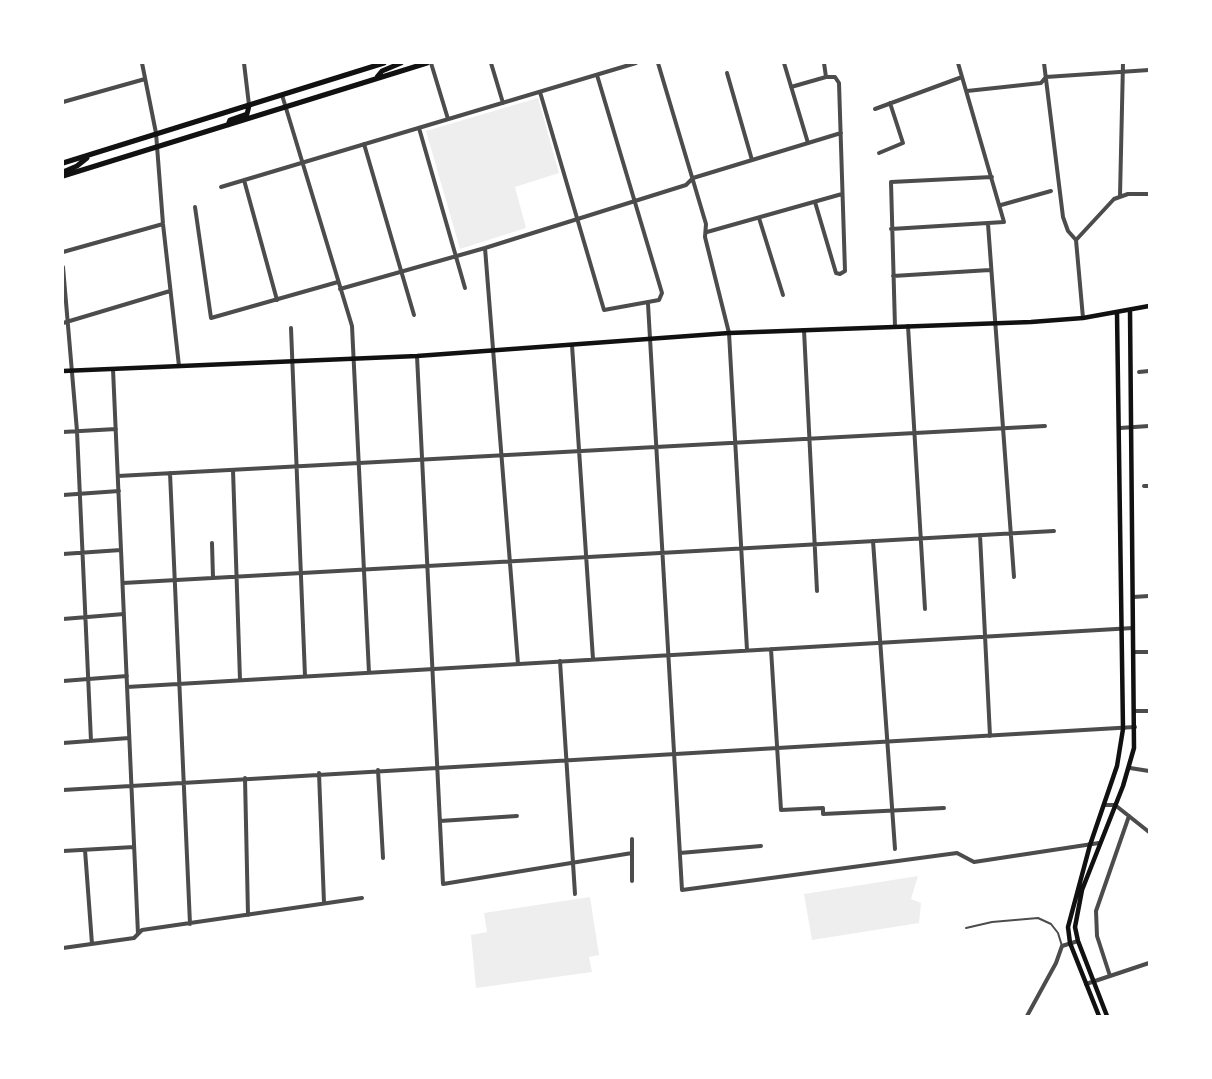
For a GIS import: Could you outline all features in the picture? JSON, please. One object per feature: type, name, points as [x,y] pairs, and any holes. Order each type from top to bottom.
[{"type":"main road","points":[[63,163],[384,63]]},
{"type":"main road","points":[[377,77],[382,71],[401,63]]},
{"type":"main road","points":[[63,174],[156,148],[377,77],[429,63]]},
{"type":"main road","points":[[228,125],[230,120],[247,114],[249,106]]},
{"type":"main road","points":[[63,174],[88,156]]},
{"type":"main road","points":[[63,371],[417,356],[729,333],[994,324],[1083,318],[1149,306]]},
{"type":"main road","points":[[1107,1016],[1078,941],[1076,912],[1099,843],[1130,768],[1135,726],[1131,310]]},
{"type":"main road","points":[[1099,1016],[1070,943],[1071,909],[1090,844],[1117,766],[1123,729],[1117,313]]},
{"type":"main road","points":[[1120,399],[1132,399]]},
{"type":"street","points":[[141,63],[156,133],[163,224],[179,367]]},
{"type":"street","points":[[244,63],[249,106]]},
{"type":"street","points":[[429,63],[448,119]]},
{"type":"street","points":[[490,63],[503,103]]},
{"type":"street","points":[[221,187],[636,63]]},
{"type":"street","points":[[658,63],[693,178],[729,333],[747,650]]},
{"type":"street","points":[[784,63],[808,143]]},
{"type":"street","points":[[824,63],[826,77]]},
{"type":"street","points":[[891,229],[1004,222],[1001,205],[958,63]]},
{"type":"street","points":[[1044,63],[1063,217],[1068,231],[1076,240],[1083,318]]},
{"type":"street","points":[[1120,196],[1123,63]]},
{"type":"street","points":[[966,91],[1041,83],[1046,77],[1149,70]]},
{"type":"street","points":[[727,73],[752,160]]},
{"type":"street","points":[[540,92],[604,310],[659,300],[662,293],[597,75]]},
{"type":"street","points":[[791,87],[826,77],[835,77],[839,83],[845,271],[840,274],[836,273],[815,202]]},
{"type":"street","points":[[875,108],[962,77]]},
{"type":"street","points":[[63,102],[145,79]]},
{"type":"street","points":[[282,95],[352,326],[369,673]]},
{"type":"street","points":[[879,153],[903,143],[890,103]]},
{"type":"street","points":[[419,128],[465,288]]},
{"type":"street","points":[[340,289],[485,248],[686,185],[693,178],[841,133]]},
{"type":"street","points":[[364,144],[414,315]]},
{"type":"street","points":[[895,327],[891,182],[992,177]]},
{"type":"street","points":[[244,180],[277,301]]},
{"type":"street","points":[[1001,205],[1051,191]]},
{"type":"street","points":[[707,232],[842,194]]},
{"type":"street","points":[[1076,240],[1105,207],[1120,196],[1149,194]]},
{"type":"street","points":[[195,207],[211,318],[338,282]]},
{"type":"street","points":[[759,218],[783,296]]},
{"type":"street","points":[[63,252],[163,224]]},
{"type":"street","points":[[988,224],[1014,577]]},
{"type":"street","points":[[485,248],[518,664]]},
{"type":"street","points":[[63,267],[77,431],[91,741]]},
{"type":"street","points":[[893,276],[990,270]]},
{"type":"street","points":[[63,323],[171,291]]},
{"type":"street","points":[[648,303],[682,890],[957,853],[974,862],[1099,843]]},
{"type":"street","points":[[908,326],[926,609]]},
{"type":"street","points":[[291,328],[305,676]]},
{"type":"street","points":[[804,330],[817,591]]},
{"type":"street","points":[[572,345],[593,659]]},
{"type":"street","points":[[417,356],[443,884],[632,853]]},
{"type":"street","points":[[113,369],[138,934]]},
{"type":"street","points":[[1139,372],[1149,371]]},
{"type":"street","points":[[118,476],[1045,426]]},
{"type":"street","points":[[1120,428],[1149,426]]},
{"type":"street","points":[[63,432],[116,429]]},
{"type":"street","points":[[232,470],[240,680]]},
{"type":"street","points":[[170,473],[190,924]]},
{"type":"street","points":[[63,495],[119,491]]},
{"type":"street","points":[[123,583],[1054,531]]},
{"type":"street","points":[[980,535],[990,736]]},
{"type":"street","points":[[873,541],[895,849]]},
{"type":"street","points":[[212,543],[213,578]]},
{"type":"street","points":[[63,554],[121,550]]},
{"type":"street","points":[[1133,597],[1149,596]]},
{"type":"street","points":[[63,619],[124,614]]},
{"type":"street","points":[[127,687],[1133,628]]},
{"type":"street","points":[[771,649],[781,810],[823,808],[823,814],[944,808]]},
{"type":"street","points":[[1133,652],[1149,652]]},
{"type":"street","points":[[560,662],[575,894]]},
{"type":"street","points":[[63,681],[127,676]]},
{"type":"street","points":[[1135,711],[1149,711]]},
{"type":"street","points":[[63,790],[319,773],[1123,729],[1135,726]]},
{"type":"street","points":[[63,743],[129,738]]},
{"type":"street","points":[[1130,768],[1149,771]]},
{"type":"street","points":[[378,770],[383,858]]},
{"type":"street","points":[[319,773],[324,903]]},
{"type":"street","points":[[245,778],[248,915]]},
{"type":"street","points":[[1104,804],[1115,805],[1149,832]]},
{"type":"street","points":[[440,821],[518,816]]},
{"type":"street","points":[[1110,976],[1097,936],[1096,911],[1129,816]]},
{"type":"street","points":[[632,839],[632,881]]},
{"type":"street","points":[[680,853],[761,846]]},
{"type":"street","points":[[63,851],[134,847]]},
{"type":"street","points":[[85,850],[92,944]]},
{"type":"street","points":[[63,948],[134,938],[142,930],[362,898]]},
{"type":"street","points":[[966,928],[992,922],[1038,918],[1051,924],[1058,933],[1062,946],[1056,963],[1027,1016]]},
{"type":"street","points":[[1062,946],[1078,941]]},
{"type":"street","points":[[1086,984],[1149,963]]},
{"type":"shaded area","points":[[538,98],[559,173],[515,187],[526,228],[460,249],[426,131]]},
{"type":"shaded area","points":[[918,876],[911,899],[921,903],[919,923],[812,940],[804,894]]},
{"type":"shaded area","points":[[590,897],[599,955],[589,957],[592,972],[476,988],[471,935],[487,932],[484,913]]}]
